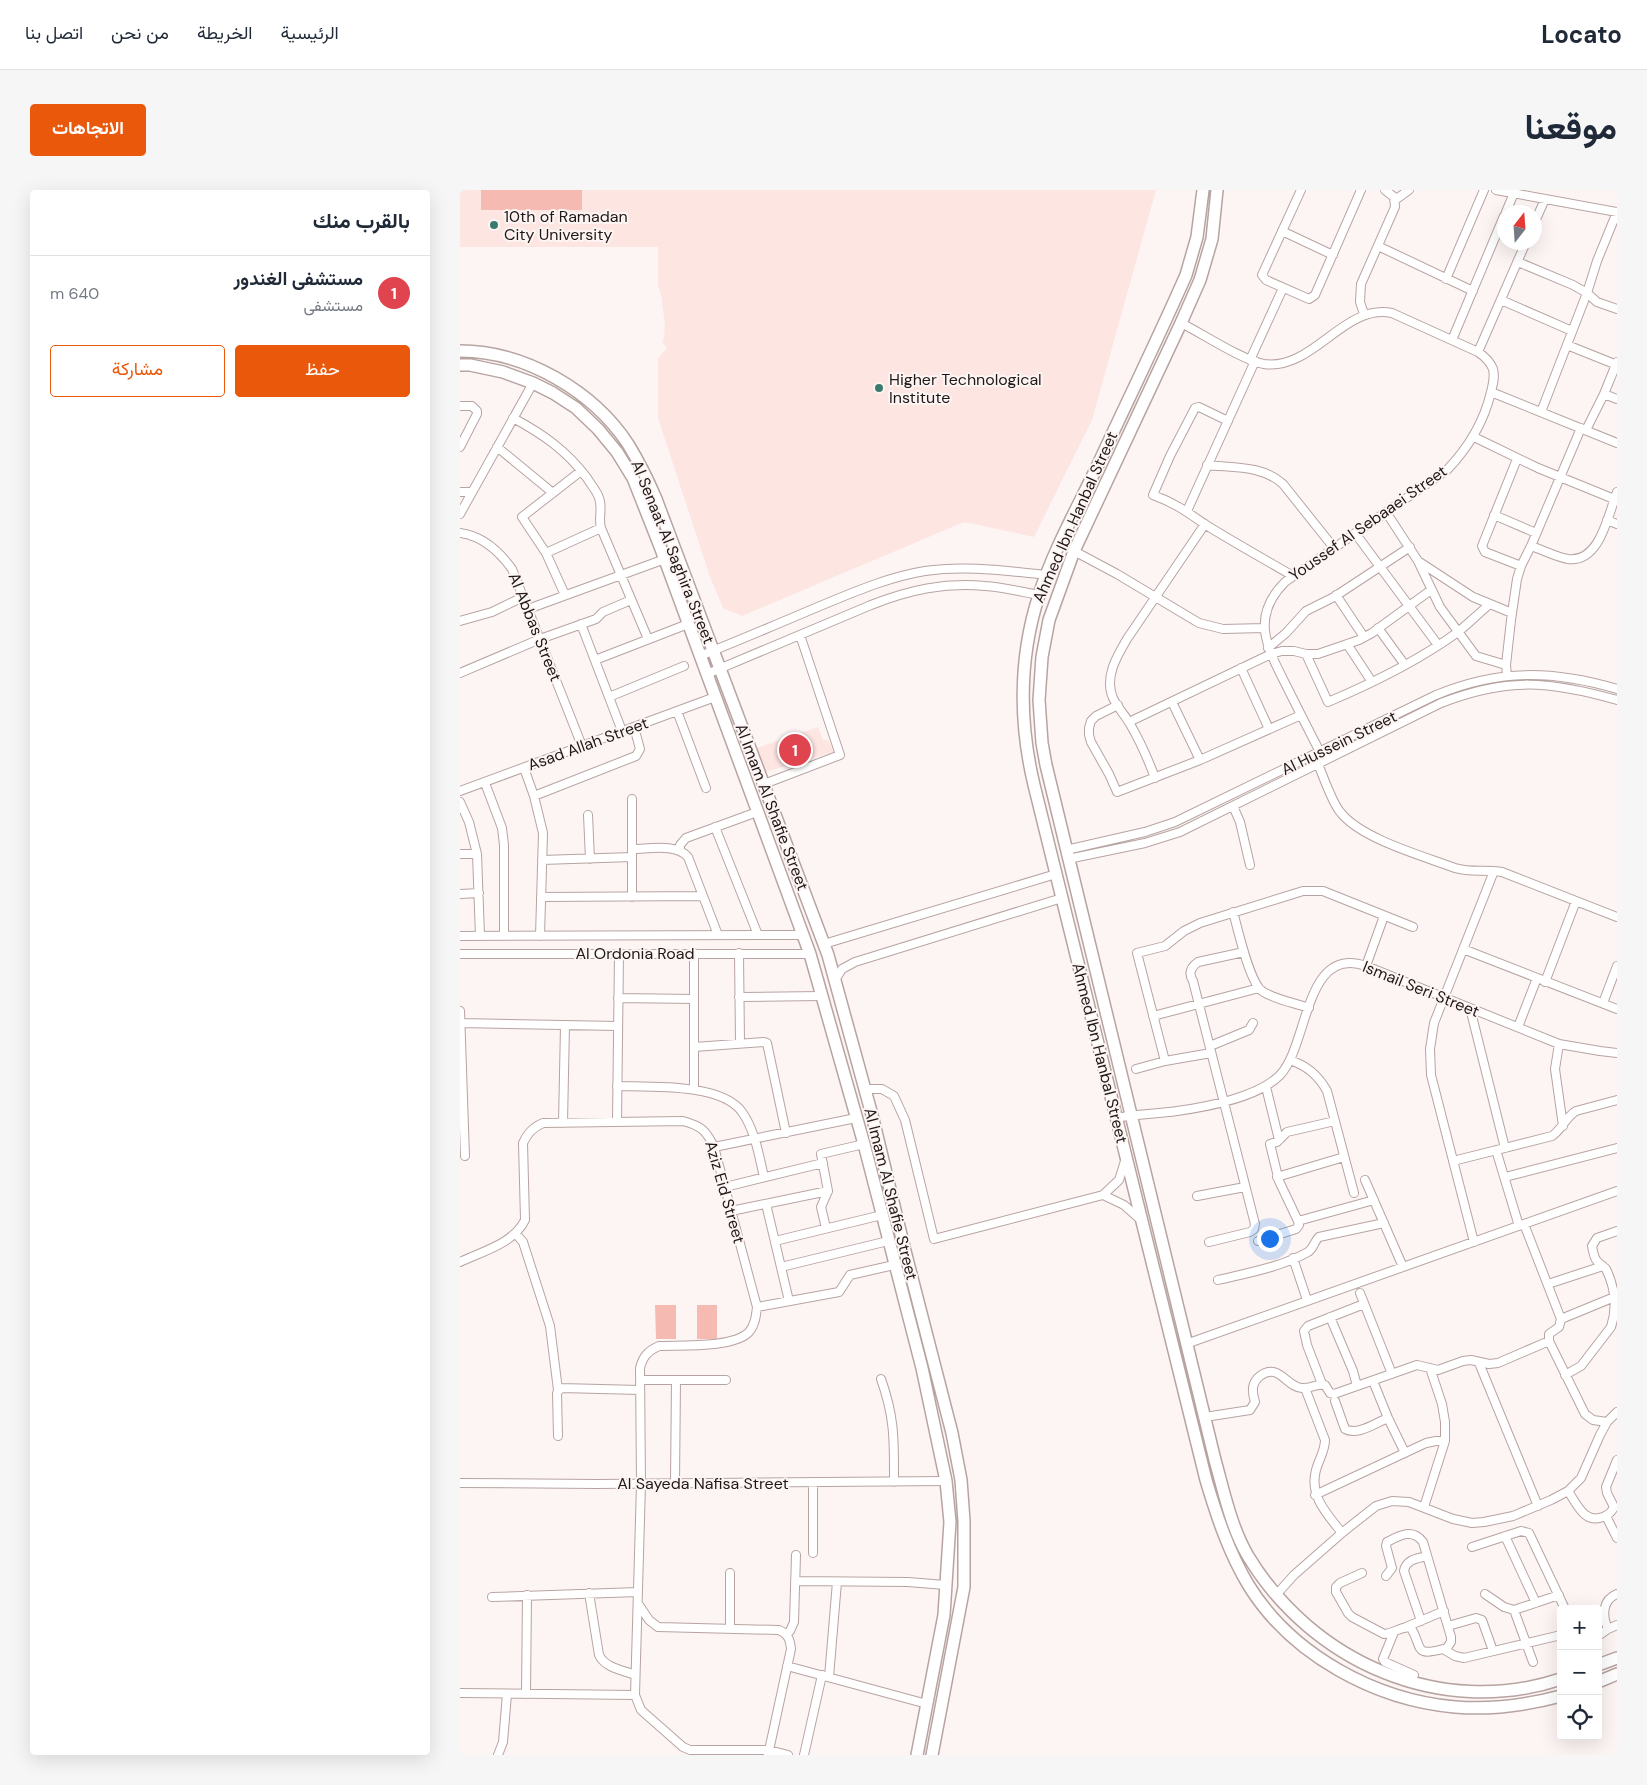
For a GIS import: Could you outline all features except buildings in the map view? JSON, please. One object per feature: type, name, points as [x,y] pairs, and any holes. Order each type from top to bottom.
[{"type":"street","name":"Ahmed Ibn Hanbal Street","points":[[1203,190],[1197,237],[1186,276],[1046,575],[1039,595],[1029,634],[1023,691],[1023,720],[1029,764],[1206,1480],[1220,1526],[1248,1585],[1274,1619],[1297,1641],[1325,1662],[1354,1678],[1392,1695],[1457,1708],[1517,1706],[1557,1697]]},
{"type":"street","name":"Ahmed Ibn Hanbal Street","points":[[1217,190],[1214,225],[1207,260],[1181,323],[1074,551],[1049,620],[1044,638],[1040,679],[1040,720],[1046,765],[1186,1344],[1236,1532],[1248,1555],[1276,1595],[1310,1629],[1348,1656],[1390,1676],[1413,1683],[1470,1691],[1503,1690],[1539,1685],[1557,1680]]},
{"type":"street","points":[[1301,190],[1262,275],[1266,280],[1305,298],[1313,298],[1361,190]]},
{"type":"street","points":[[1364,314],[1360,302],[1360,288],[1365,272],[1395,207],[1395,200],[1392,194],[1385,190]]},
{"type":"street","points":[[1395,200],[1409,190]]},
{"type":"street","points":[[1446,279],[1484,190]]},
{"type":"street","points":[[1496,190],[1617,212],[1596,260],[1587,293],[1541,412]]},
{"type":"street","points":[[1509,205],[1514,193]]},
{"type":"street","points":[[1542,206],[1545,199]]},
{"type":"street","points":[[1282,231],[1333,255]]},
{"type":"street","points":[[1452,340],[1497,234]]},
{"type":"street","points":[[1378,246],[1473,292]]},
{"type":"street","points":[[1478,352],[1523,250]]},
{"type":"street","points":[[1518,262],[1573,285],[1587,293],[1597,302],[1617,309]]},
{"type":"street","points":[[1187,510],[1228,421],[1283,288]]},
{"type":"street","points":[[1501,300],[1572,331]]},
{"type":"street","name":"Youssef Al Sebaaei Street","points":[[1181,323],[1253,361],[1276,364],[1297,358],[1364,314],[1375,311],[1392,313],[1478,352],[1487,358],[1493,368],[1495,378],[1486,412],[1474,436],[1447,470],[1293,576],[1277,589],[1271,598],[1267,607],[1264,628],[1269,651],[1320,752]]},
{"type":"street","points":[[1507,676],[1506,665],[1512,613],[1521,566],[1560,477],[1583,429],[1604,394],[1617,364],[1567,345]]},
{"type":"street","name":"Al Senaat Al Saghira Street","points":[[460,350],[493,354],[537,369],[584,397],[607,418],[627,443],[643,470],[713,651]]},
{"type":"street","name":"Al Senaat Al Saghira Street","points":[[460,365],[495,370],[533,383],[553,393],[576,408],[598,429],[617,452],[633,478],[700,656]]},
{"type":"street","points":[[460,514],[533,383]]},
{"type":"street","points":[[1491,392],[1617,443]]},
{"type":"street","points":[[1604,394],[1617,399]]},
{"type":"street","points":[[460,406],[472,406],[477,411],[477,414],[460,446]]},
{"type":"street","points":[[1228,421],[1198,407],[1195,408],[1153,494],[1187,510],[1205,524],[1293,576]]},
{"type":"street","points":[[513,418],[539,432],[562,449],[581,471],[599,498],[601,528],[648,639]]},
{"type":"street","points":[[1474,436],[1560,477],[1616,496],[1596,545],[1591,552],[1578,558],[1562,557],[1531,546]]},
{"type":"street","points":[[497,447],[553,492]]},
{"type":"street","points":[[1517,458],[1482,542],[1485,552],[1521,566]]},
{"type":"street","points":[[1100,459],[1114,466]]},
{"type":"street","points":[[1208,465],[1262,471],[1273,476],[1283,484],[1334,548]]},
{"type":"street","points":[[565,595],[546,553],[522,516],[581,471]]},
{"type":"street","points":[[460,492],[472,492]]},
{"type":"street","points":[[1386,512],[1418,560],[1431,590],[1445,615],[1476,656],[1506,665]]},
{"type":"street","points":[[1494,515],[1536,533]]},
{"type":"street","points":[[1607,520],[1617,524]]},
{"type":"street","points":[[1155,778],[1129,722],[1113,697],[1111,687],[1112,667],[1127,639],[1205,524]]},
{"type":"street","points":[[546,553],[601,528]]},
{"type":"street","name":"Al Abbas Street","points":[[460,533],[482,540],[501,555],[512,569],[582,746]]},
{"type":"street","points":[[1355,533],[1438,645]]},
{"type":"street","points":[[1129,722],[1241,668],[1269,651],[1306,611],[1336,595],[1410,547]]},
{"type":"street","points":[[1074,551],[1193,620],[1212,627],[1229,629],[1264,628]]},
{"type":"street","points":[[528,609],[665,560]]},
{"type":"street","points":[[1418,560],[1473,597],[1512,613]]},
{"type":"street","points":[[700,656],[863,588],[893,578],[924,571],[956,568],[988,568],[1046,575]]},
{"type":"street","points":[[707,674],[899,594],[928,587],[957,584],[986,586],[1039,595]]},
{"type":"street","points":[[1269,651],[1318,654],[1347,644],[1364,637],[1378,628],[1431,590]]},
{"type":"street","points":[[1336,595],[1364,637]]},
{"type":"street","points":[[460,621],[492,612],[523,597]]},
{"type":"street","points":[[460,673],[540,639],[596,619],[603,612],[631,600]]},
{"type":"street","points":[[1306,654],[1328,702],[1405,665],[1458,632],[1490,604]]},
{"type":"street","points":[[581,624],[622,731]]},
{"type":"street","points":[[595,660],[688,624]]},
{"type":"street","points":[[1378,628],[1405,665]]},
{"type":"street","points":[[764,784],[840,755],[800,635]]},
{"type":"street","points":[[1347,644],[1372,682]]},
{"type":"street","name":"Al Imam Al Shafie Street","points":[[713,651],[824,944],[866,1091],[952,1433],[961,1480],[964,1513],[964,1587],[932,1755]]},
{"type":"street","name":"Al Imam Al Shafie Street","points":[[700,656],[810,954],[864,1144],[922,1368],[946,1481],[950,1522],[944,1615],[917,1755]]},
{"type":"street","points":[[609,697],[684,666]]},
{"type":"street","points":[[1241,668],[1269,730]]},
{"type":"street","name":"Al Hussein Street","points":[[1067,855],[1185,818],[1436,695],[1474,681],[1540,674],[1564,676],[1617,689]]},
{"type":"street","name":"Al Hussein Street","points":[[1067,855],[1145,843],[1163,838],[1190,827],[1441,703],[1481,690],[1521,684],[1575,689],[1617,700]]},
{"type":"street","points":[[1436,695],[1441,703]]},
{"type":"street","name":"Asad Allah Street","points":[[460,791],[715,697]]},
{"type":"street","points":[[1172,702],[1200,760]]},
{"type":"street","points":[[1118,705],[1096,716],[1091,721],[1089,728],[1091,742],[1117,792],[1200,760],[1301,715]]},
{"type":"street","points":[[677,711],[706,788]]},
{"type":"street","points":[[1023,720],[1040,720]]},
{"type":"street","points":[[534,796],[636,756],[640,749],[634,727]]},
{"type":"street","points":[[1318,764],[1339,812],[1352,826],[1369,835],[1455,868],[1466,871],[1494,870],[1617,917]]},
{"type":"street","points":[[524,768],[534,796],[543,832],[540,936]]},
{"type":"street","points":[[485,783],[502,828],[504,845],[504,936]]},
{"type":"street","points":[[632,799],[632,897]]},
{"type":"street","points":[[460,802],[469,822],[477,854],[480,936]]},
{"type":"street","points":[[1233,806],[1240,822],[1250,865]]},
{"type":"street","points":[[680,850],[680,845],[686,838],[757,812]]},
{"type":"street","points":[[588,815],[590,859]]},
{"type":"street","points":[[1185,818],[1190,827]]},
{"type":"street","points":[[715,827],[758,935]]},
{"type":"street","points":[[542,860],[590,859],[632,853],[680,850],[688,857],[718,936]]},
{"type":"street","points":[[460,854],[477,854]]},
{"type":"street","points":[[1474,1242],[1431,1075],[1430,1049],[1434,1022],[1494,870]]},
{"type":"street","points":[[824,944],[1056,874]]},
{"type":"street","points":[[1165,1061],[1136,953],[1165,946],[1192,926],[1294,893],[1313,890],[1323,891],[1413,927]]},
{"type":"street","points":[[460,894],[479,893]]},
{"type":"street","points":[[541,897],[703,896]]},
{"type":"street","points":[[835,980],[842,970],[854,962],[1062,898]]},
{"type":"street","points":[[1545,982],[1576,901]]},
{"type":"street","points":[[1233,912],[1244,952],[1254,981],[1259,988],[1264,992],[1309,1008]]},
{"type":"street","points":[[1366,966],[1384,916]]},
{"type":"street","name":"Al Ordonia Road","points":[[460,936],[804,935]]},
{"type":"street","points":[[1463,949],[1617,1009]]},
{"type":"street","points":[[1209,1242],[1248,1233],[1254,1228],[1255,1224],[1211,1050],[1190,976],[1193,965],[1198,962],[1244,952]]},
{"type":"street","points":[[694,953],[694,1089]]},
{"type":"street","points":[[739,953],[740,1043]]},
{"type":"street","name":"Al Ordonia Road","points":[[460,954],[810,954]]},
{"type":"street","points":[[617,1122],[619,954]]},
{"type":"street","name":"Ismail Seri Street","points":[[1116,1118],[1178,1111],[1224,1101],[1266,1087],[1280,1075],[1290,1060],[1321,979],[1334,967],[1345,962],[1366,966],[1559,1044],[1600,1052],[1617,1053]]},
{"type":"street","points":[[1604,1003],[1617,966]]},
{"type":"street","points":[[1518,1027],[1537,978]]},
{"type":"street","points":[[1153,1016],[1259,988]]},
{"type":"street","points":[[740,997],[822,996]]},
{"type":"street","points":[[618,998],[694,999]]},
{"type":"street","points":[[1470,1008],[1501,1149],[1505,1177],[1522,1225],[1561,1319],[1559,1327],[1549,1334],[1549,1341],[1585,1414],[1593,1420],[1607,1422]]},
{"type":"street","points":[[460,1011],[462,1023],[462,1131],[465,1156]]},
{"type":"street","points":[[462,1023],[618,1026]]},
{"type":"street","points":[[1136,1069],[1211,1050],[1249,1030],[1253,1024]]},
{"type":"street","points":[[563,1123],[565,1025]]},
{"type":"street","points":[[694,1047],[767,1043],[786,1133]]},
{"type":"street","points":[[1559,1044],[1555,1069],[1563,1126]]},
{"type":"street","points":[[1290,1060],[1300,1063],[1311,1070],[1320,1079],[1327,1091],[1354,1193]]},
{"type":"street","points":[[618,1086],[694,1089],[728,1100],[742,1111],[754,1139],[764,1177]]},
{"type":"street","points":[[1266,1087],[1280,1140]]},
{"type":"street","points":[[866,1091],[882,1089],[894,1096],[905,1120],[934,1239],[1104,1196],[1119,1180],[1126,1159]]},
{"type":"street","points":[[1453,1161],[1552,1136],[1563,1126],[1570,1114],[1576,1111],[1616,1103]]},
{"type":"street","points":[[714,1147],[856,1118]]},
{"type":"street","name":"Aziz Eid Street","points":[[516,1234],[525,1220],[523,1143],[528,1132],[535,1126],[543,1123],[683,1121],[697,1125],[708,1134],[714,1147],[757,1307]]},
{"type":"street","points":[[1258,1241],[1296,1229],[1299,1225],[1277,1176],[1270,1144],[1280,1140],[1287,1132],[1335,1121]]},
{"type":"street","points":[[826,1228],[821,1206],[828,1191],[821,1156],[823,1153],[864,1144]]},
{"type":"street","points":[[1505,1177],[1617,1148]]},
{"type":"street","points":[[1277,1176],[1344,1157]]},
{"type":"street","points":[[725,1187],[822,1164]]},
{"type":"street","points":[[1365,1180],[1403,1267]]},
{"type":"street","points":[[1197,1196],[1245,1187]]},
{"type":"street","points":[[731,1211],[828,1191]]},
{"type":"street","points":[[1186,1344],[1617,1191]]},
{"type":"street","points":[[1104,1196],[1124,1205],[1141,1220]]},
{"type":"street","points":[[1298,1220],[1374,1200]]},
{"type":"street","points":[[766,1204],[789,1301]]},
{"type":"street","points":[[775,1240],[882,1215]]},
{"type":"street","points":[[1218,1280],[1266,1269],[1293,1258],[1313,1248],[1319,1237],[1384,1223]]},
{"type":"street","points":[[885,1228],[898,1224]]},
{"type":"street","points":[[1565,1375],[1581,1366],[1611,1327],[1616,1310],[1616,1297],[1603,1266],[1596,1260],[1592,1246],[1597,1238],[1617,1231]]},
{"type":"street","points":[[460,1262],[508,1240],[516,1234],[523,1242],[550,1326],[558,1390],[558,1436]]},
{"type":"street","points":[[781,1267],[888,1241]]},
{"type":"street","points":[[1293,1258],[1308,1300]]},
{"type":"street","points":[[788,1755],[690,1750],[683,1747],[641,1710],[635,1695],[641,1484],[640,1368],[643,1358],[650,1350],[659,1346],[726,1343],[739,1340],[749,1332],[756,1320],[757,1307],[839,1292],[850,1275],[894,1265]]},
{"type":"street","points":[[1548,1284],[1603,1266]]},
{"type":"street","points":[[1360,1294],[1392,1374]]},
{"type":"street","points":[[1561,1319],[1616,1297]]},
{"type":"street","points":[[1364,1304],[1308,1326],[1304,1334],[1322,1384],[1334,1394],[1417,1365],[1442,1369],[1471,1360],[1488,1364],[1498,1363],[1549,1341]]},
{"type":"street","points":[[1330,1317],[1353,1371],[1357,1386]]},
{"type":"street","points":[[1479,1363],[1538,1506]]},
{"type":"street","points":[[1424,1507],[1446,1441],[1442,1404],[1430,1368]]},
{"type":"street","points":[[1205,1417],[1250,1410],[1255,1402],[1252,1392],[1253,1385],[1256,1379],[1268,1372],[1281,1374],[1296,1387],[1305,1388],[1322,1384]]},
{"type":"street","points":[[880,1379],[887,1397],[894,1434],[894,1482]]},
{"type":"street","points":[[640,1380],[726,1380]]},
{"type":"street","points":[[675,1483],[676,1380]]},
{"type":"street","points":[[1373,1380],[1388,1418],[1405,1452]]},
{"type":"street","points":[[558,1390],[561,1388],[640,1390]]},
{"type":"street","points":[[1305,1388],[1325,1440],[1325,1447],[1314,1477],[1316,1495],[1320,1506],[1342,1533]]},
{"type":"street","points":[[1335,1401],[1345,1429],[1348,1431],[1357,1432],[1388,1418]]},
{"type":"street","points":[[1276,1595],[1289,1579],[1376,1506],[1392,1502],[1409,1502],[1453,1519],[1472,1523],[1513,1516],[1568,1491],[1581,1478],[1607,1422],[1617,1412]]},
{"type":"street","points":[[1316,1495],[1426,1443],[1446,1441]]},
{"type":"street","points":[[1568,1491],[1586,1517],[1594,1519],[1606,1516],[1612,1511],[1615,1503],[1607,1493],[1606,1488],[1617,1460]]},
{"type":"street","points":[[1206,1480],[1222,1483]]},
{"type":"street","name":"Al Sayeda Nafisa Street","points":[[460,1483],[641,1484],[946,1481]]},
{"type":"street","points":[[813,1482],[813,1553]]},
{"type":"street","points":[[1606,1516],[1617,1538]]},
{"type":"street","points":[[1472,1547],[1521,1531],[1529,1533],[1564,1605]]},
{"type":"street","points":[[1386,1576],[1392,1568],[1386,1546],[1389,1541],[1405,1533],[1416,1535],[1423,1542],[1444,1611],[1451,1642],[1446,1649],[1428,1652],[1421,1650],[1413,1629],[1406,1627]]},
{"type":"street","points":[[1505,1536],[1536,1603]]},
{"type":"street","points":[[786,1634],[793,1627],[796,1556]]},
{"type":"street","points":[[1421,1621],[1404,1571],[1408,1562],[1427,1556]]},
{"type":"street","points":[[730,1573],[730,1629]]},
{"type":"street","points":[[1362,1573],[1340,1582],[1336,1587],[1336,1592],[1352,1617],[1382,1633],[1394,1632],[1444,1611]]},
{"type":"street","points":[[1263,1577],[1269,1582],[1276,1583],[1289,1579]]},
{"type":"street","points":[[795,1582],[908,1582],[945,1585]]},
{"type":"street","points":[[804,1755],[826,1676],[837,1582]]},
{"type":"street","points":[[492,1597],[638,1592]]},
{"type":"street","points":[[589,1593],[599,1655],[602,1661],[635,1675]]},
{"type":"street","points":[[1485,1594],[1504,1607],[1514,1610],[1559,1595]]},
{"type":"street","points":[[1608,1629],[1604,1620],[1604,1611],[1607,1602],[1617,1594]]},
{"type":"street","points":[[526,1694],[527,1595]]},
{"type":"street","points":[[638,1601],[642,1611],[658,1627],[779,1630],[786,1634],[790,1640],[791,1649],[769,1753]]},
{"type":"street","points":[[1514,1610],[1533,1662]]},
{"type":"street","points":[[1448,1626],[1480,1618],[1493,1651]]},
{"type":"street","points":[[1602,1633],[1617,1626]]},
{"type":"street","points":[[1394,1632],[1383,1658],[1386,1662],[1414,1675]]},
{"type":"street","points":[[1446,1649],[1454,1656],[1464,1658],[1557,1636]]},
{"type":"street","points":[[1602,1664],[1617,1658]]},
{"type":"street","points":[[787,1666],[826,1676],[926,1710],[940,1719]]},
{"type":"street","points":[[1602,1680],[1617,1674]]},
{"type":"street","points":[[1446,1706],[1448,1689]]},
{"type":"street","points":[[460,1693],[635,1695]]},
{"type":"street","points":[[498,1755],[503,1742],[508,1694]]},
{"type":"shaded area","name":"Higher Technological Institute","points":[[460,190],[1156,190],[1092,420],[1034,537],[964,522],[742,616],[723,608],[710,577],[658,418],[658,358],[667,348],[662,342],[665,324],[658,285],[658,247],[460,247]]},
{"type":"shaded area","points":[[481,190],[582,190],[582,210],[481,210]]},
{"type":"shaded area","points":[[818,727],[823,740],[828,740],[834,752],[765,772],[757,748]]},
{"type":"shaded area","points":[[655,1305],[676,1305],[676,1339],[656,1339]]},
{"type":"shaded area","points":[[697,1305],[717,1305],[717,1339],[697,1339]]},
{"type":"place","name":"10th of Ramadan City University","points":[[494,225]]},
{"type":"place","name":"Higher Technological Institute","points":[[879,388]]},
{"type":"place","name":"مستشفى الغندور","points":[[795,750]]}]
